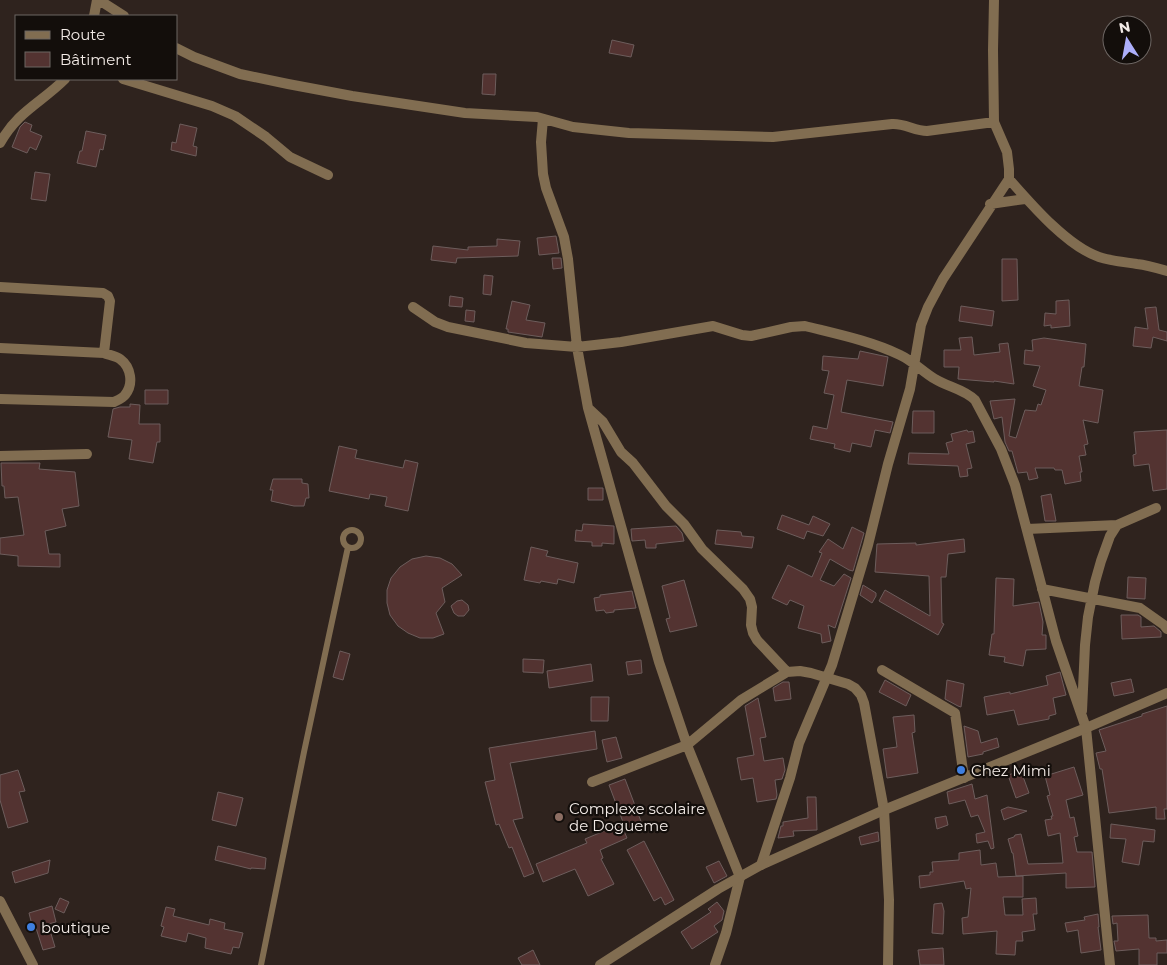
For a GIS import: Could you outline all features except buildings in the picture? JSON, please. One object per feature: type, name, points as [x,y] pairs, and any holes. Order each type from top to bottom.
[{"type":"street","points":[[94,15],[98,0],[122,15]]},
{"type":"street","points":[[761,865],[790,778],[799,743],[828,677],[868,545],[892,448],[910,389],[920,325],[943,279],[1008,179],[1010,169],[1007,152],[994,122],[994,0]]},
{"type":"street","points":[[178,49],[240,74],[306,88],[465,113],[536,117],[573,127],[629,133],[788,136],[892,124],[899,124],[918,131],[928,131],[994,122]]},
{"type":"street","points":[[0,143],[17,119],[63,80]]},
{"type":"street","points":[[126,80],[212,106],[235,116],[266,137],[290,157],[328,175]]},
{"type":"street","points":[[543,119],[541,142],[542,166],[546,188],[564,237],[577,347],[588,408],[659,662],[688,745],[740,877],[726,933],[715,965]]},
{"type":"street","points":[[1008,179],[1025,199],[1082,248],[1096,256],[1112,261],[1137,264],[1167,271]]},
{"type":"street","points":[[990,204],[1025,199]]},
{"type":"street","points":[[0,288],[103,292],[108,296],[110,302],[104,353]]},
{"type":"street","points":[[414,307],[436,322],[457,329],[526,343],[577,347],[621,342],[713,326],[742,335],[752,336],[805,326],[886,349],[914,363],[932,378],[969,394],[975,400],[1001,449],[1015,485],[1056,641],[1086,728],[1110,965]]},
{"type":"street","points":[[0,348],[104,353],[119,358],[128,366],[131,377],[130,388],[124,397],[114,402],[0,399]]},
{"type":"street","points":[[588,408],[603,422],[621,452],[634,463],[666,506],[684,524],[702,549],[743,589],[750,599],[753,633],[757,640],[787,672]]},
{"type":"street","points":[[0,456],[87,454]]},
{"type":"street","points":[[1028,529],[1117,525],[1156,508]]},
{"type":"street","points":[[1082,715],[1085,645],[1091,599],[1101,561],[1110,536],[1117,525]]},
{"type":"street","points":[[1042,589],[1140,608],[1167,629]]},
{"type":"street","points":[[882,670],[955,713],[964,778]]},
{"type":"street","points":[[592,782],[688,745],[741,700],[787,672],[800,671],[828,677],[855,688],[861,695],[864,703],[884,810],[889,900],[888,965]]},
{"type":"street","points":[[600,965],[761,865],[884,810],[1086,728],[1167,692]]},
{"type":"street","points":[[0,901],[33,965]]},
{"type":"lane","points":[[261,965],[348,548]]},
{"type":"place","name":"Chez Mimi","points":[[961,770]]},
{"type":"place","name":"Complexe scolaire de Dogueme","points":[[559,817]]},
{"type":"place","name":"boutique","points":[[31,927]]}]
